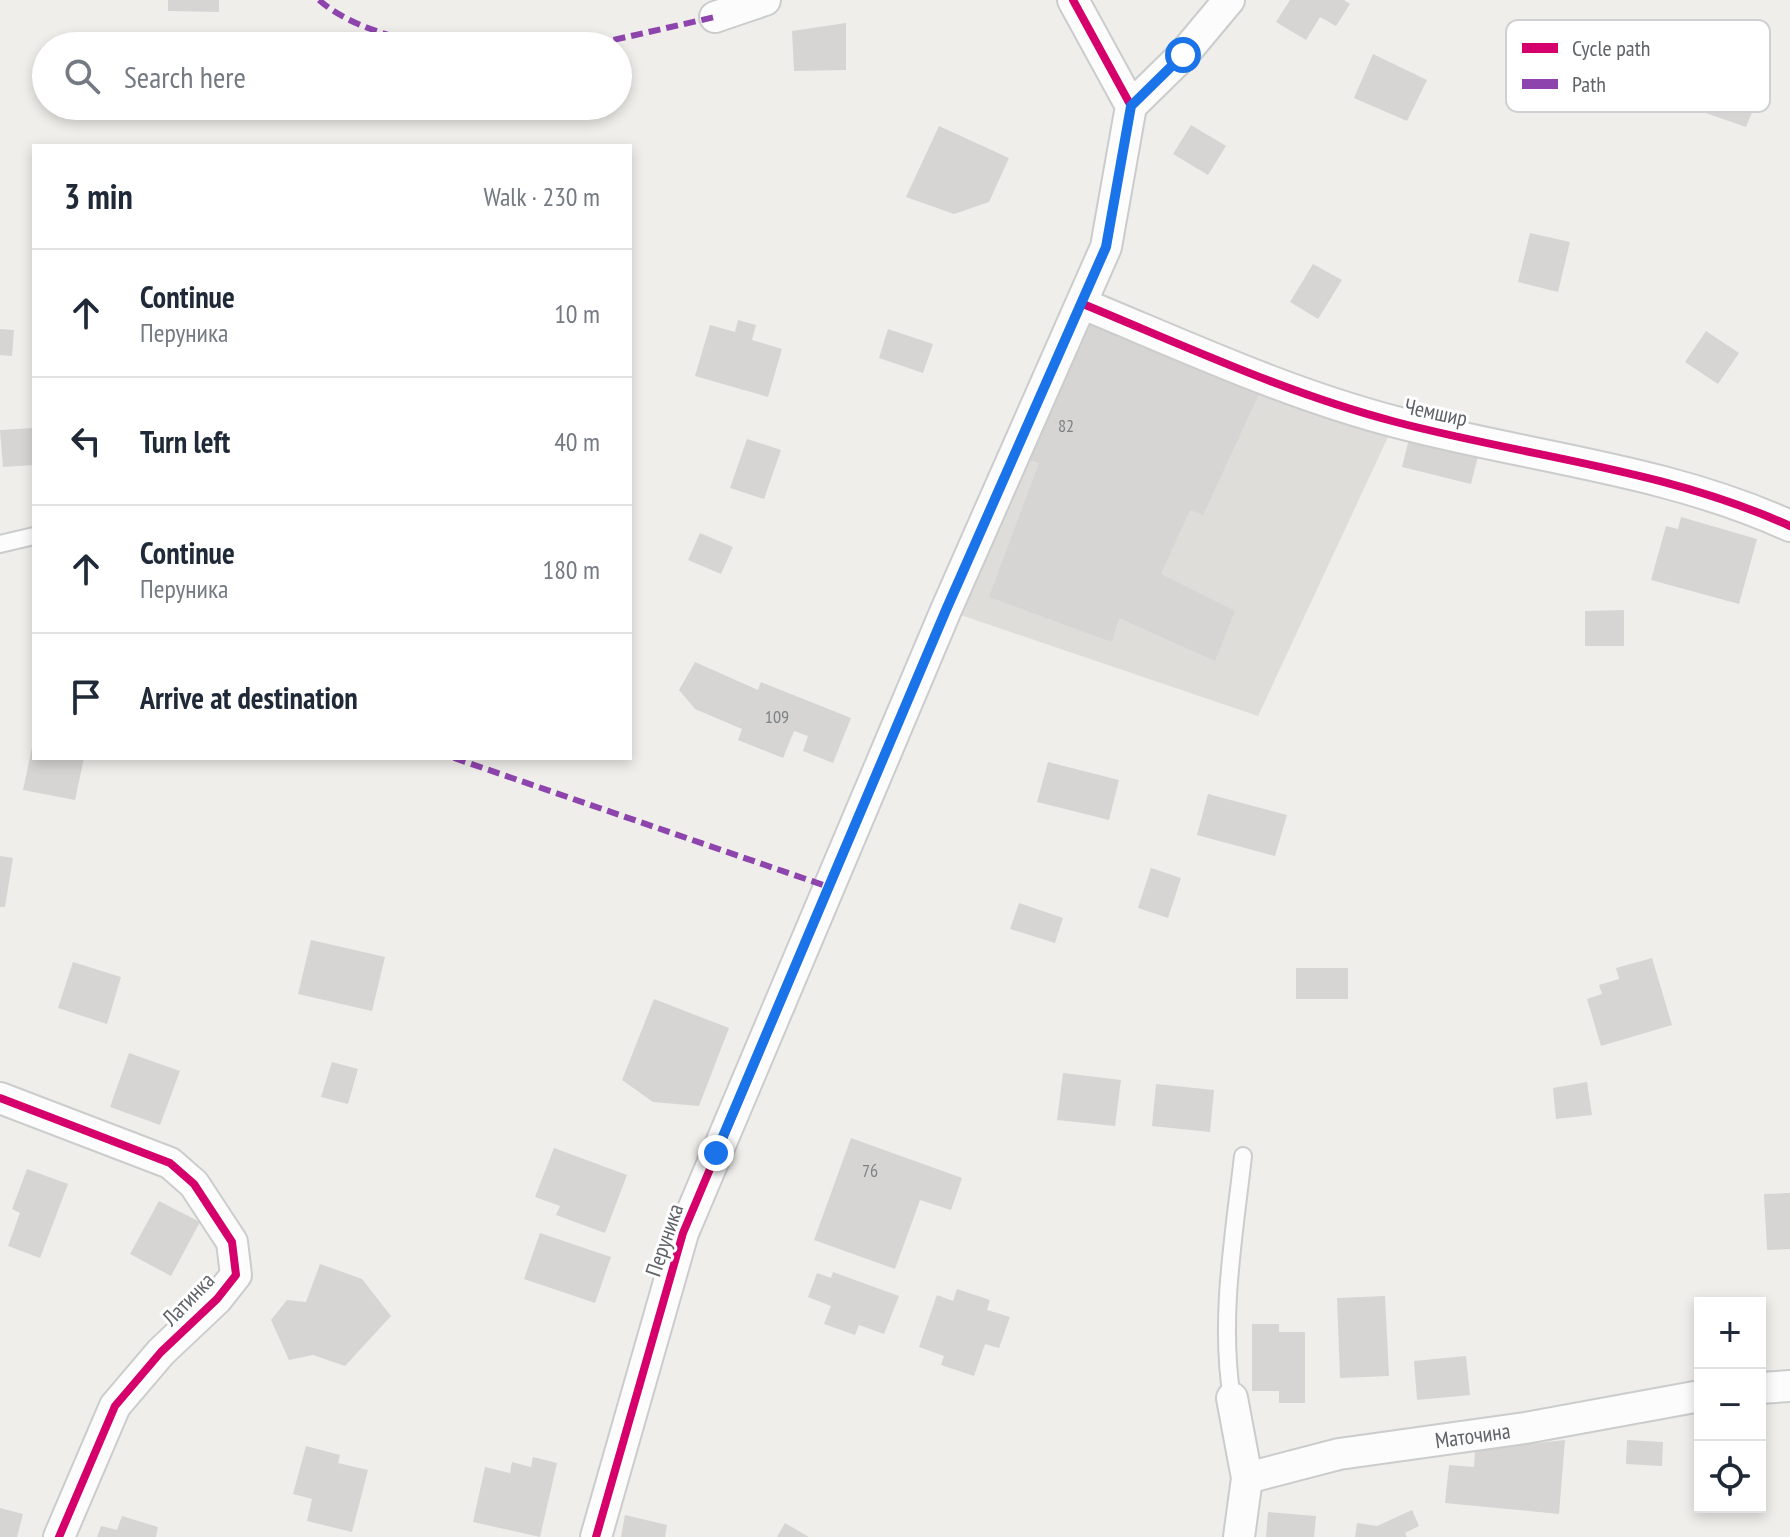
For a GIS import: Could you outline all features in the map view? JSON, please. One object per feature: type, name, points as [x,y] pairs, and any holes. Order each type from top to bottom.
[{"type":"street","points":[[715,17],[765,0]]},
{"type":"street","points":[[1073,0],[1131,106],[1183,55],[1229,0]]},
{"type":"street","name":"Перуника","points":[[596,1537],[683,1233],[953,596],[1106,247],[1131,106]]},
{"type":"street","name":"Чемшир","points":[[1083,304],[1285,387],[1395,422],[1590,463],[1710,495],[1790,526]]},
{"type":"street","name":"Латинка","points":[[0,1098],[170,1163],[194,1184],[232,1242],[236,1275],[217,1299],[161,1352],[115,1406],[59,1537]]},
{"type":"street","points":[[1766,1388],[1790,1386]]},
{"type":"street","name":"Маточина","points":[[1247,1478],[1339,1454],[1525,1428],[1694,1397]]},
{"type":"street","points":[[1232,1398],[1247,1478],[1239,1537]]},
{"type":"lane","points":[[0,544],[32,536]]},
{"type":"lane","points":[[1232,1398],[1227,1366],[1228,1293],[1243,1156]]},
{"type":"shaded area","points":[[1083,304],[1395,422],[1258,716],[946,610]]},
{"type":"building","points":[[168,0],[219,0],[219,12],[168,11]]},
{"type":"building","points":[[1290,0],[1344,0],[1350,4],[1336,26],[1320,17],[1306,40],[1276,22]]},
{"type":"building","points":[[846,23],[846,70],[794,71],[792,31]]},
{"type":"building","points":[[1373,54],[1427,80],[1407,121],[1354,98]]},
{"type":"building","points":[[1703,112],[1752,112],[1746,127]]},
{"type":"building","points":[[1191,125],[1226,146],[1208,175],[1173,154]]},
{"type":"building","points":[[939,126],[1009,158],[989,202],[954,214],[906,197]]},
{"type":"building","points":[[1530,233],[1570,242],[1558,292],[1518,282]]},
{"type":"building","points":[[1313,264],[1342,280],[1318,319],[1290,302]]},
{"type":"building","points":[[738,320],[756,325],[752,340],[782,349],[768,397],[695,376],[710,325],[735,332]]},
{"type":"building","points":[[1088,324],[1259,394],[1203,515],[1190,510],[1161,574],[1235,611],[1215,661],[1119,618],[1112,642],[989,597],[1039,463],[1027,459]]},
{"type":"building","points":[[0,329],[14,330],[12,356],[0,355]]},
{"type":"building","points":[[888,329],[933,344],[923,373],[879,358]]},
{"type":"building","points":[[1706,331],[1739,353],[1718,384],[1685,362]]},
{"type":"building","points":[[32,428],[32,465],[3,467],[0,430]]},
{"type":"building","points":[[1410,435],[1479,452],[1471,484],[1402,467]]},
{"type":"building","points":[[747,439],[781,450],[764,499],[730,488]]},
{"type":"building","points":[[1681,517],[1757,539],[1739,604],[1651,580],[1666,526],[1678,529]]},
{"type":"building","points":[[700,533],[733,547],[721,574],[688,560]]},
{"type":"building","points":[[1624,610],[1624,646],[1585,646],[1585,611]]},
{"type":"building","points":[[695,662],[758,690],[761,682],[851,718],[833,763],[803,751],[808,736],[794,731],[783,758],[738,740],[742,729],[695,709],[679,690]]},
{"type":"building","points":[[32,748],[32,760],[84,760],[75,800],[23,790]]},
{"type":"building","points":[[1048,762],[1119,780],[1109,820],[1037,802]]},
{"type":"building","points":[[1208,794],[1287,815],[1275,856],[1197,835]]},
{"type":"building","points":[[0,856],[13,858],[5,907],[0,907]]},
{"type":"building","points":[[1151,868],[1181,878],[1168,918],[1138,908]]},
{"type":"building","points":[[1019,903],[1063,918],[1055,943],[1010,929]]},
{"type":"building","points":[[311,940],[385,957],[372,1011],[298,994]]},
{"type":"building","points":[[1652,958],[1672,1025],[1601,1046],[1587,999],[1602,994],[1599,985],[1619,979],[1616,968]]},
{"type":"building","points":[[73,962],[121,977],[107,1024],[58,1008]]},
{"type":"building","points":[[1296,968],[1348,968],[1348,999],[1296,999]]},
{"type":"building","points":[[654,999],[729,1028],[699,1106],[653,1102],[622,1080]]},
{"type":"building","points":[[129,1053],[180,1071],[160,1125],[110,1107]]},
{"type":"building","points":[[332,1062],[358,1069],[348,1104],[321,1097]]},
{"type":"building","points":[[1063,1073],[1121,1080],[1115,1126],[1057,1120]]},
{"type":"building","points":[[1587,1082],[1592,1115],[1556,1119],[1553,1088]]},
{"type":"building","points":[[1156,1084],[1214,1090],[1210,1132],[1152,1126]]},
{"type":"building","points":[[851,1138],[962,1178],[951,1210],[920,1200],[895,1269],[814,1240]]},
{"type":"building","points":[[554,1148],[627,1175],[605,1233],[556,1215],[560,1206],[535,1197]]},
{"type":"building","points":[[27,1169],[68,1184],[40,1258],[8,1246],[20,1213],[12,1209]]},
{"type":"building","points":[[1790,1193],[1790,1249],[1767,1250],[1764,1194]]},
{"type":"building","points":[[159,1201],[200,1222],[171,1276],[130,1254]]},
{"type":"building","points":[[540,1233],[611,1257],[595,1303],[524,1279]]},
{"type":"building","points":[[320,1264],[362,1279],[391,1316],[345,1366],[313,1355],[289,1360],[271,1320],[287,1300],[306,1302]]},
{"type":"building","points":[[833,1272],[899,1296],[884,1334],[859,1325],[855,1335],[824,1324],[831,1306],[808,1297],[817,1273],[831,1278]]},
{"type":"building","points":[[957,1289],[990,1300],[987,1310],[1010,1317],[999,1348],[985,1344],[974,1376],[941,1365],[944,1356],[919,1347],[937,1295],[953,1301]]},
{"type":"building","points":[[1385,1296],[1389,1376],[1340,1378],[1337,1298]]},
{"type":"building","points":[[1252,1324],[1279,1324],[1279,1332],[1305,1332],[1305,1403],[1279,1403],[1279,1391],[1252,1391]]},
{"type":"building","points":[[1466,1356],[1470,1395],[1417,1400],[1414,1361]]},
{"type":"building","points":[[1565,1440],[1559,1514],[1445,1503],[1449,1465],[1474,1467],[1475,1450]]},
{"type":"building","points":[[1627,1440],[1663,1442],[1662,1466],[1626,1464]]},
{"type":"building","points":[[306,1446],[340,1455],[338,1463],[368,1470],[352,1532],[307,1521],[312,1499],[293,1494]]},
{"type":"building","points":[[533,1457],[557,1463],[540,1537],[473,1522],[485,1467],[510,1473],[512,1462],[531,1467]]},
{"type":"building","points":[[0,1508],[23,1514],[17,1537],[0,1537]]},
{"type":"building","points":[[1412,1510],[1419,1526],[1405,1533],[1407,1537],[1355,1537],[1357,1523],[1377,1526]]},
{"type":"building","points":[[1268,1512],[1316,1516],[1314,1537],[1266,1537]]},
{"type":"building","points":[[625,1515],[667,1525],[665,1537],[621,1537]]},
{"type":"building","points":[[122,1516],[158,1527],[156,1537],[97,1537],[101,1526],[117,1530]]},
{"type":"building","points":[[785,1523],[809,1537],[777,1537]]},
{"type":"marked path","points":[[319,0],[346,18],[378,32]]},
{"type":"marked path","points":[[632,36],[715,17]]},
{"type":"marked path","points":[[460,760],[829,887]]},
{"type":"cycle path","points":[[596,1537],[683,1233],[946,610],[1106,247],[1131,106],[1073,0]]},
{"type":"cycle path","points":[[1083,304],[1237,368],[1356,411],[1645,477],[1743,507],[1790,526]]},
{"type":"cycle path","points":[[0,1098],[170,1163],[194,1184],[232,1242],[236,1275],[217,1299],[161,1352],[115,1406],[59,1537]]},
{"type":"route","points":[[716,1153],[946,610],[1106,247],[1131,106],[1183,55]]}]
